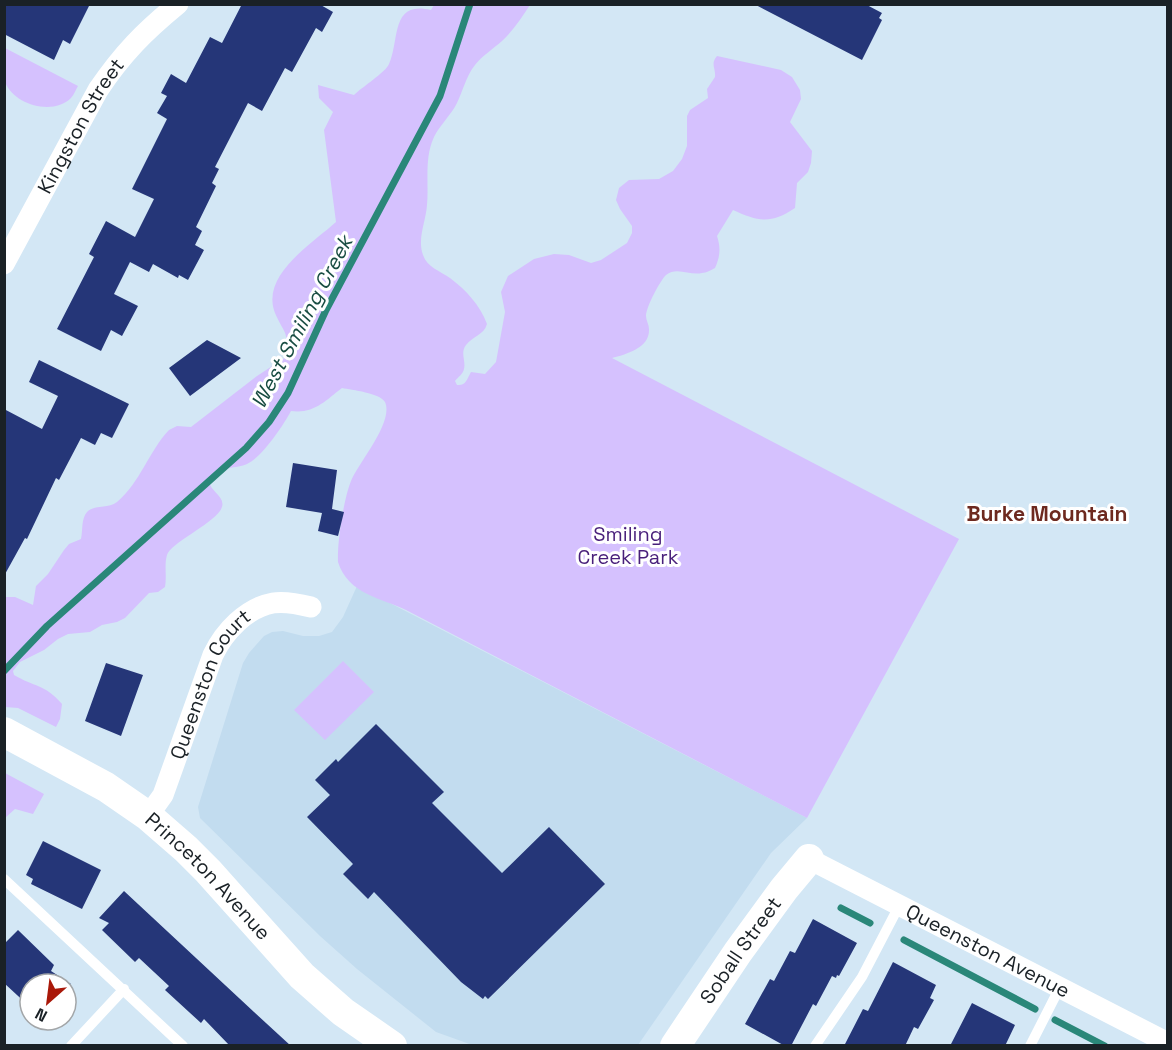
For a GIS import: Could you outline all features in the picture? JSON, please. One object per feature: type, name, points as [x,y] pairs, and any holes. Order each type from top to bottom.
[{"type":"street","name":"Kingston Street","points":[[5,263],[98,90],[140,36],[178,4]]},
{"type":"street","name":"Queenston Court","points":[[148,816],[164,795],[210,664],[223,636],[244,617],[266,605],[283,603],[311,606]]},
{"type":"street","name":"Princeton Avenue","points":[[4,732],[98,783],[148,816],[208,871],[302,976],[377,1042]]},
{"type":"street","name":"Queenston Avenue","points":[[809,859],[1013,965],[1164,1033]]},
{"type":"street","name":"Soball Street","points":[[675,1046],[738,952],[809,859]]},
{"type":"lane","points":[[4,879],[183,1046]]},
{"type":"lane","points":[[815,1046],[862,977],[899,906]]},
{"type":"lane","points":[[1030,1046],[1061,986]]},
{"type":"lane","points":[[71,1046],[124,989]]},
{"type":"shaded area","points":[[357,586],[807,818],[771,853],[638,1045],[475,1046],[436,1032],[357,969],[320,936],[200,818],[198,807],[243,663],[249,653],[264,636],[272,632],[283,631],[303,636],[319,636],[332,632],[343,617]]},
{"type":"green space","name":"Smiling Creek Park","points":[[434,5],[530,5],[510,33],[472,69],[455,107],[434,137],[429,154],[427,205],[421,243],[423,255],[431,266],[450,278],[467,293],[481,310],[487,324],[483,331],[464,348],[464,369],[455,381],[457,385],[464,383],[471,372],[485,374],[496,362],[505,312],[501,292],[508,276],[534,259],[554,254],[569,255],[591,263],[601,260],[627,243],[632,233],[632,226],[616,200],[619,188],[629,180],[659,179],[673,171],[682,159],[687,146],[687,116],[690,110],[708,98],[707,89],[715,77],[714,64],[717,56],[781,70],[792,77],[800,90],[801,99],[790,122],[812,151],[808,172],[797,183],[795,208],[772,219],[758,219],[733,210],[717,236],[719,252],[715,268],[697,274],[675,271],[666,275],[654,294],[647,312],[649,329],[646,341],[636,349],[612,358],[959,539],[807,818],[406,610],[366,594],[349,581],[338,562],[346,498],[355,473],[385,420],[386,410],[385,402],[378,396],[342,388],[313,408],[291,411],[272,440],[253,460],[243,466],[224,469],[212,476],[210,485],[222,501],[220,511],[208,523],[170,550],[166,559],[165,587],[158,592],[149,593],[125,618],[102,625],[90,632],[68,634],[20,662],[13,671],[14,675],[45,689],[62,704],[60,719],[56,727],[18,708],[5,707],[5,597],[15,597],[33,605],[36,586],[48,574],[69,544],[81,539],[83,521],[87,512],[113,504],[125,494],[169,430],[177,426],[191,427],[257,376],[286,357],[286,337],[275,313],[272,299],[275,286],[291,261],[336,222],[324,130],[333,112],[319,98],[318,85],[354,95],[389,64],[403,16],[418,8],[431,10]]},
{"type":"green space","points":[[5,48],[78,86],[72,97],[63,103],[45,107],[25,102],[17,97],[5,82],[3,69]]},
{"type":"green space","points":[[343,661],[374,692],[325,740],[294,710]]},
{"type":"green space","points":[[5,773],[44,794],[33,814],[15,809],[5,818]]},
{"type":"building","points":[[4,4],[90,4],[70,44],[63,40],[54,60],[4,34]]},
{"type":"building","points":[[242,4],[319,4],[333,12],[322,32],[316,28],[292,72],[285,68],[262,111],[248,103],[215,167],[219,169],[212,183],[216,186],[196,227],[202,231],[195,245],[204,250],[188,280],[179,275],[178,278],[153,264],[149,272],[130,262],[114,294],[138,306],[122,336],[111,330],[101,351],[57,329],[94,257],[89,254],[106,221],[135,237],[154,199],[132,189],[167,119],[157,113],[167,96],[161,93],[171,74],[186,83],[210,37],[222,43]]},
{"type":"building","points":[[754,4],[865,4],[882,13],[879,18],[882,20],[862,60]]},
{"type":"building","points":[[207,340],[241,358],[190,396],[169,368]]},
{"type":"building","points":[[39,360],[129,404],[112,438],[101,433],[95,445],[81,438],[59,480],[56,478],[27,539],[25,538],[4,576],[4,409],[42,429],[58,396],[29,382]]},
{"type":"building","points":[[293,463],[337,470],[332,509],[344,512],[338,536],[318,531],[322,513],[286,507]]},
{"type":"building","points":[[106,663],[143,675],[121,736],[85,721]]},
{"type":"building","points":[[376,724],[444,792],[432,803],[502,873],[549,827],[605,884],[488,999],[485,996],[483,999],[461,982],[374,892],[368,899],[343,874],[353,864],[307,817],[330,795],[315,780],[336,759],[338,762]]},
{"type":"building","points":[[43,841],[101,870],[82,909],[31,884],[33,879],[26,875]]},
{"type":"building","points":[[124,891],[291,1046],[230,1046],[204,1019],[201,1023],[165,990],[169,986],[139,958],[135,962],[102,930],[109,923],[99,918]]},
{"type":"building","points":[[813,919],[857,943],[839,976],[837,975],[836,978],[832,976],[816,1006],[813,1004],[791,1046],[785,1046],[745,1024],[770,979],[774,981],[790,951],[795,953]]},
{"type":"building","points":[[18,930],[54,965],[53,972],[18,972],[18,996],[4,983],[4,944]]},
{"type":"building","points":[[893,962],[936,985],[930,998],[934,1000],[918,1029],[914,1027],[905,1046],[844,1046],[863,1009],[868,1011]]},
{"type":"building","points":[[972,1003],[1015,1025],[1005,1046],[950,1046]]},
{"type":"waterway","name":"West Smiling Creek","points":[[4,671],[47,626],[246,448],[269,422],[288,393],[326,310],[440,96],[470,4]]},
{"type":"waterway","points":[[841,908],[870,923]]},
{"type":"waterway","points":[[904,940],[1035,1009]]},
{"type":"waterway","points":[[1055,1020],[1105,1046]]},
{"type":"district","name":"Burke Mountain","points":[[1047,514]]}]
